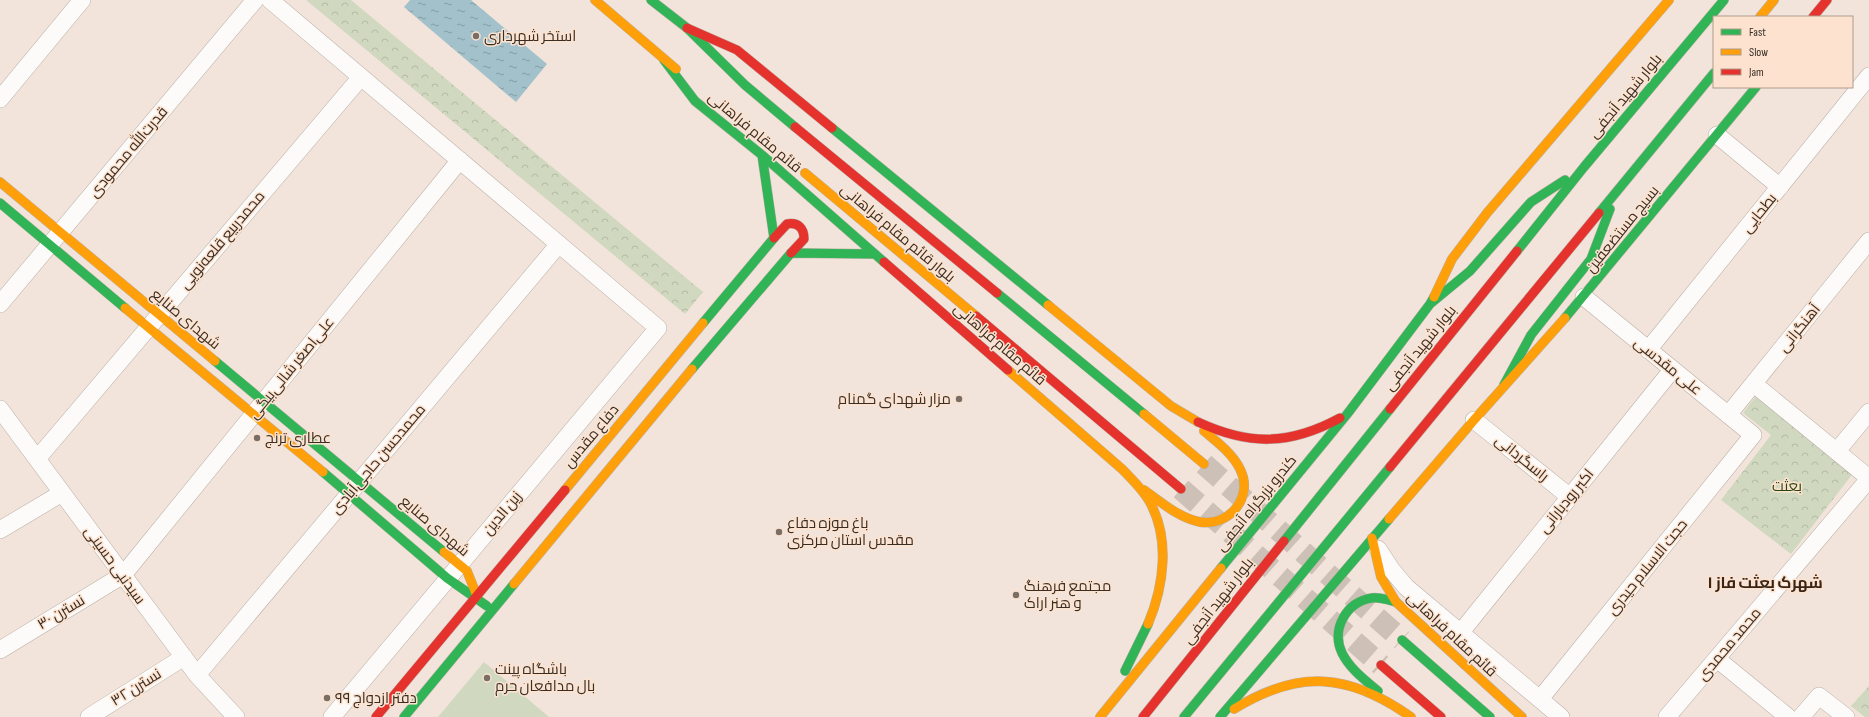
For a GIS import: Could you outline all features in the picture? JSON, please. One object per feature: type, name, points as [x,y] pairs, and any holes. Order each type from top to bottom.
[{"type":"main road","points":[[595,0],[664,60],[694,83]]},
{"type":"main road","name":"بلوار قائم مقام فراهانی","points":[[651,0],[686,28],[746,85],[1204,464]]},
{"type":"main road","points":[[1430,304],[1452,259],[1487,213],[1668,0]]},
{"type":"main road","name":"بلوار شهید آنجفی","points":[[1143,717],[1584,167],[1724,0]]},
{"type":"main road","points":[[1761,16],[1774,0]]},
{"type":"main road","points":[[1814,16],[1827,0]]},
{"type":"main road","points":[[686,28],[737,50],[1190,420],[1223,448],[1242,472],[1244,480],[1243,496],[1236,510],[1220,521],[1207,523],[1199,522],[1172,509],[1140,488]]},
{"type":"main road","name":"قائم مقام فراهانی","points":[[664,60],[695,101],[762,155],[1122,469],[1140,488],[1153,509],[1158,525],[1163,559],[1161,581],[1155,608],[1148,624],[1102,714]]},
{"type":"main road","points":[[1184,717],[1713,74]]},
{"type":"main road","name":"بسیج مستضعفین","points":[[1504,385],[1584,297],[1755,88]]},
{"type":"main road","points":[[762,155],[774,238]]},
{"type":"main road","name":"بلوار قائم مقام فراهانی","points":[[798,167],[1181,489]]},
{"type":"main road","points":[[1430,304],[1470,271],[1531,202],[1584,167]]},
{"type":"main road","name":"شهدای صنایع","points":[[0,182],[55,238],[154,321],[354,487],[459,564],[467,571],[477,596]]},
{"type":"main road","points":[[1220,717],[1504,385],[1531,335],[1591,258],[1616,192]]},
{"type":"main road","name":"شهدای صنایع","points":[[0,203],[55,238],[354,487],[447,578],[459,587],[477,596]]},
{"type":"main road","name":"دفاع مقدس","points":[[376,717],[774,238],[787,224],[795,223],[804,231],[804,239],[791,253]]},
{"type":"main road","points":[[404,717],[708,349],[791,253],[875,254]]},
{"type":"main road","name":"کندرو بزرگراه آنجفی","points":[[1102,714],[1348,413],[1430,304]]},
{"type":"main road","points":[[1190,420],[1220,433],[1236,437],[1268,440],[1302,435],[1318,430],[1348,413]]},
{"type":"main road","name":"قائم مقام فراهانی","points":[[1372,538],[1381,577],[1396,602],[1522,717]]},
{"type":"main road","points":[[477,596],[492,610]]},
{"type":"main road","points":[[1396,602],[1372,598],[1357,602],[1345,613],[1341,620],[1338,636],[1342,652],[1346,660],[1358,674],[1388,700],[1411,717]]},
{"type":"main road","points":[[1402,640],[1490,717]]},
{"type":"main road","points":[[1381,665],[1441,717]]},
{"type":"main road","points":[[1224,717],[1244,702],[1260,694],[1293,683],[1311,681],[1343,683],[1374,692],[1388,700]]},
{"type":"street","points":[[0,99],[82,0]]},
{"type":"street","name":"قدرت‌الله محمودی","points":[[0,304],[255,0]]},
{"type":"street","points":[[270,0],[559,244]]},
{"type":"street","name":"بطحایی","points":[[1648,350],[1869,76]]},
{"type":"street","name":"محمدربیع قلعه‌نویی","points":[[37,459],[361,77]]},
{"type":"street","points":[[1717,135],[1780,187]]},
{"type":"street","name":"علی‌اصغر شالی‌بیگی","points":[[122,575],[460,160]]},
{"type":"street","name":"آهنگرانی","points":[[1728,415],[1869,241]]},
{"type":"street","name":"زین الدین","points":[[332,717],[658,328],[559,244]]},
{"type":"street","name":"محمدحسن حاجی‌آبادی","points":[[197,675],[559,244]]},
{"type":"street","name":"علی مقدسی","points":[[1584,297],[1753,436]]},
{"type":"street","name":"اکبر رودبارانی","points":[[1461,632],[1672,370]]},
{"type":"street","points":[[1754,384],[1869,478]]},
{"type":"street","name":"سیدنبی حسینی","points":[[1,410],[197,675],[236,717]]},
{"type":"street","points":[[1837,451],[1869,412]]},
{"type":"street","name":"راسگردانی","points":[[1474,420],[1570,497]]},
{"type":"street","name":"حجت الاسلام حیدری","points":[[1540,699],[1753,436]]},
{"type":"street","name":"محمد محمدی","points":[[1667,717],[1869,478]]},
{"type":"street","points":[[0,530],[62,493]]},
{"type":"street","points":[[1372,538],[1391,569],[1406,586],[1561,717]]},
{"type":"street","name":"نسترن ۳۰","points":[[0,650],[122,575]]},
{"type":"street","name":"نسترن ۳۲","points":[[89,717],[184,657]]},
{"type":"street","points":[[1717,659],[1788,717]]},
{"type":"street","points":[[1801,717],[1819,696],[1846,717]]},
{"type":"green space","points":[[306,0],[351,0],[703,292],[685,314]]},
{"type":"green space","name":"بعثت","points":[[1756,396],[1854,472],[1791,554],[1721,500],[1771,435],[1743,413]]},
{"type":"green space","name":"باشگاه پینت بال مدافعان حرم","points":[[484,662],[549,717],[438,717]]},
{"type":"green space","points":[[1869,686],[1869,717],[1865,717],[1851,706]]},
{"type":"water","name":"استخر شهرداری","points":[[410,0],[471,0],[547,64],[516,102],[404,7]]},
{"type":"tunnel","points":[[1204,464],[1402,640]]},
{"type":"tunnel","points":[[1181,489],[1381,665]]},
{"type":"traffic: fast","points":[[651,0],[687,28],[745,85],[795,127]]},
{"type":"traffic: fast","points":[[1517,251],[1584,167],[1724,0]]},
{"type":"traffic: fast","points":[[664,60],[695,101],[762,155],[884,262]]},
{"type":"traffic: fast","points":[[1599,213],[1713,74]]},
{"type":"traffic: fast","points":[[1565,318],[1755,88]]},
{"type":"traffic: fast","points":[[832,128],[1048,305]]},
{"type":"traffic: fast","points":[[703,323],[774,238],[762,155]]},
{"type":"traffic: fast","points":[[1430,304],[1470,271],[1531,202],[1565,180]]},
{"type":"traffic: fast","points":[[0,203],[125,308]]},
{"type":"traffic: fast","points":[[1504,385],[1531,335],[1591,259],[1610,209]]},
{"type":"traffic: fast","points":[[692,369],[791,253],[875,254]]},
{"type":"traffic: fast","points":[[997,293],[1144,414]]},
{"type":"traffic: fast","points":[[1221,568],[1348,413],[1434,297]]},
{"type":"traffic: fast","points":[[215,361],[444,552]]},
{"type":"traffic: fast","points":[[1284,541],[1390,409]]},
{"type":"traffic: fast","points":[[1184,717],[1390,467]]},
{"type":"traffic: fast","points":[[323,472],[447,578],[487,606]]},
{"type":"traffic: fast","points":[[1220,717],[1389,519]]},
{"type":"traffic: fast","points":[[404,717],[514,584]]},
{"type":"traffic: fast","points":[[1378,691],[1358,674],[1345,659],[1339,644],[1338,635],[1343,618],[1355,605],[1372,598],[1396,602]]},
{"type":"traffic: fast","points":[[1125,671],[1148,624]]},
{"type":"traffic: fast","points":[[1402,640],[1490,717]]},
{"type":"traffic: slow","points":[[595,0],[676,69]]},
{"type":"traffic: slow","points":[[1434,297],[1452,259],[1487,213],[1669,0]]},
{"type":"traffic: slow","points":[[1761,16],[1774,0]]},
{"type":"traffic: slow","points":[[805,173],[976,316]]},
{"type":"traffic: slow","points":[[0,182],[215,361]]},
{"type":"traffic: slow","points":[[1048,305],[1171,406],[1198,422]]},
{"type":"traffic: slow","points":[[125,308],[323,472]]},
{"type":"traffic: slow","points":[[1389,519],[1474,420],[1565,318]]},
{"type":"traffic: slow","points":[[565,490],[703,323]]},
{"type":"traffic: slow","points":[[514,584],[692,369]]},
{"type":"traffic: slow","points":[[1008,370],[1122,469],[1148,499],[1160,529],[1163,562],[1158,594],[1148,624]]},
{"type":"traffic: slow","points":[[1144,414],[1204,464]]},
{"type":"traffic: slow","points":[[1144,490],[1170,509],[1192,520],[1211,522],[1221,520],[1230,515],[1241,499],[1244,489],[1244,479],[1237,463],[1233,458],[1204,431]]},
{"type":"traffic: slow","points":[[1372,538],[1381,577],[1396,602],[1522,717]]},
{"type":"traffic: slow","points":[[444,552],[467,571],[477,596]]},
{"type":"traffic: slow","points":[[1100,717],[1221,568]]},
{"type":"traffic: slow","points":[[1234,709],[1258,696],[1280,687],[1302,682],[1324,682],[1345,685],[1366,692],[1388,702],[1411,717]]},
{"type":"traffic: jam","points":[[1814,16],[1827,0]]},
{"type":"traffic: jam","points":[[687,28],[737,50],[832,128]]},
{"type":"traffic: jam","points":[[795,127],[997,293]]},
{"type":"traffic: jam","points":[[1390,467],[1599,213]]},
{"type":"traffic: jam","points":[[774,238],[787,224],[794,224],[800,227],[802,229],[804,239],[791,253]]},
{"type":"traffic: jam","points":[[1390,409],[1517,251]]},
{"type":"traffic: jam","points":[[884,262],[1008,370]]},
{"type":"traffic: jam","points":[[976,316],[1181,489]]},
{"type":"traffic: jam","points":[[1198,422],[1217,430],[1235,435],[1270,439],[1304,433],[1322,427],[1340,418]]},
{"type":"traffic: jam","points":[[376,717],[565,490]]},
{"type":"traffic: jam","points":[[1143,717],[1284,541]]},
{"type":"traffic: jam","points":[[1381,665],[1441,717]]},
{"type":"place","name":"استخر شهرداری","points":[[476,36]]},
{"type":"place","name":"مزار شهدای گمنام","points":[[959,399]]},
{"type":"place","name":"عطاری ترنج","points":[[257,438]]},
{"type":"place","name":"باغ موزه دفاع مقدس استان مرکزی","points":[[779,532]]},
{"type":"place","name":"مجتمع فرهنگ و هنر اراک","points":[[1016,595]]},
{"type":"place","name":"باشگاه پینت بال مدافعان حرم","points":[[487,678]]},
{"type":"place","name":"دفتر ازدواج ۹۹","points":[[327,698]]},
{"type":"district","name":"شهرک بعثت فاز ۱","points":[[1765,582]]}]
